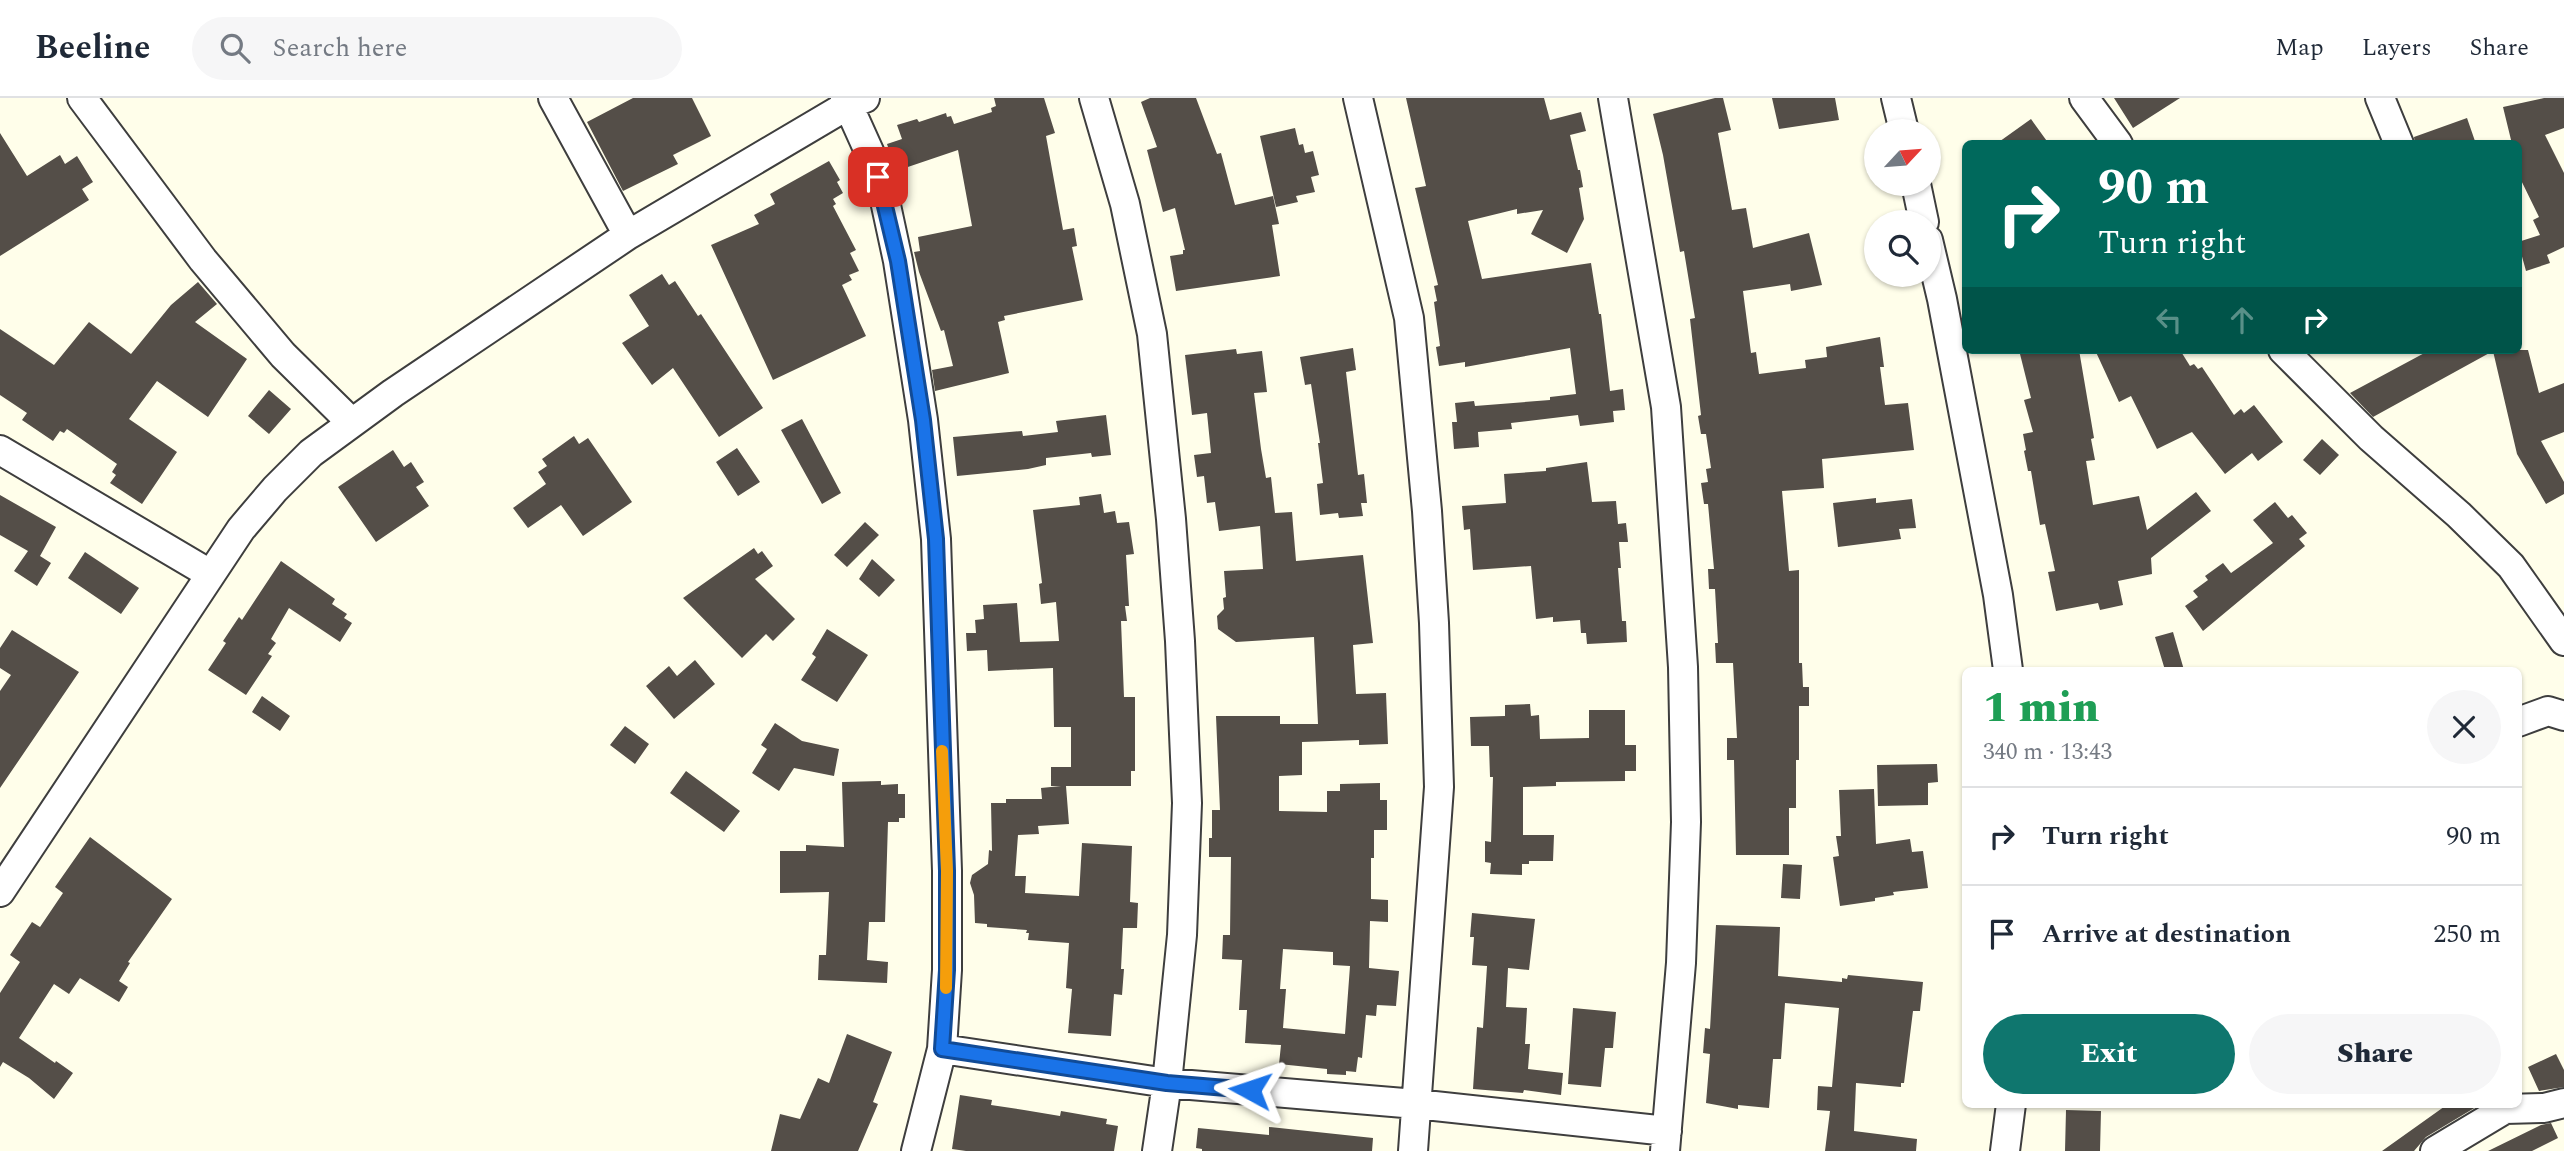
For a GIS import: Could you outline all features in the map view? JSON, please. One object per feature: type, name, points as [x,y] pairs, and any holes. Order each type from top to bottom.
[{"type":"street","points":[[82,98],[203,260],[284,355],[351,422]]},
{"type":"street","points":[[553,98],[628,235]]},
{"type":"street","points":[[1094,98],[1125,204],[1152,334],[1180,641],[1187,803],[1182,935],[1167,1083],[1157,1151]]},
{"type":"street","points":[[1358,98],[1409,318],[1433,609],[1439,787],[1413,1151]]},
{"type":"street","points":[[942,1049],[1167,1083],[1416,1104],[1666,1141],[1681,963],[1686,822],[1683,667],[1666,407],[1613,98]]},
{"type":"street","points":[[1896,98],[1901,119]]},
{"type":"street","points":[[2084,98],[2115,140]]},
{"type":"street","points":[[2380,98],[2397,140]]},
{"type":"street","points":[[0,892],[241,530],[275,489],[311,453],[351,422],[628,235],[853,101],[880,183],[898,261],[923,420],[936,539],[947,871],[947,970],[942,1049],[916,1151]]},
{"type":"street","points":[[1937,287],[1998,595],[2008,667]]},
{"type":"street","points":[[2287,354],[2371,438],[2459,515],[2511,566],[2564,641]]},
{"type":"street","points":[[0,450],[210,574]]},
{"type":"street","points":[[2522,721],[2548,711],[2564,716]]},
{"type":"street","points":[[2435,1151],[2505,1109],[2544,1108],[2564,1103]]},
{"type":"street","points":[[2005,1151],[2010,1108]]},
{"type":"building","points":[[633,98],[692,98],[711,136],[673,155],[678,164],[623,191],[587,122]]},
{"type":"building","points":[[994,98],[1044,98],[1055,133],[1046,136],[1063,230],[1074,228],[1077,246],[1072,247],[1083,300],[1004,316],[1005,320],[998,322],[1009,373],[935,391],[932,370],[953,366],[944,330],[941,331],[914,252],[920,251],[918,237],[972,226],[958,150],[896,171],[887,144],[902,139],[897,125],[917,119],[919,122],[946,113],[947,117],[951,116],[954,124],[992,112],[991,108],[996,106]]},
{"type":"building","points":[[1150,98],[1196,98],[1217,154],[1221,153],[1235,205],[1273,196],[1279,224],[1272,225],[1280,276],[1176,291],[1170,256],[1183,254],[1185,250],[1175,208],[1163,212],[1147,150],[1157,147],[1141,102]]},
{"type":"building","points":[[1406,98],[1544,98],[1550,120],[1581,112],[1586,131],[1570,135],[1583,187],[1579,188],[1584,219],[1567,253],[1531,234],[1543,210],[1517,214],[1517,209],[1468,221],[1482,279],[1591,263],[1601,314],[1610,391],[1623,389],[1625,410],[1613,411],[1614,422],[1580,426],[1578,415],[1511,423],[1512,429],[1478,432],[1479,447],[1454,449],[1452,422],[1457,422],[1455,403],[1474,401],[1475,406],[1550,400],[1550,397],[1576,394],[1570,348],[1465,367],[1465,362],[1439,366],[1436,347],[1440,346],[1434,302],[1437,301],[1434,286],[1438,285],[1415,188],[1426,186]]},
{"type":"building","points":[[1723,98],[1731,130],[1718,133],[1732,210],[1746,208],[1753,248],[1809,233],[1822,285],[1791,291],[1790,284],[1743,291],[1751,353],[1756,352],[1759,374],[1806,368],[1805,360],[1827,357],[1826,347],[1880,337],[1884,367],[1880,367],[1885,405],[1908,403],[1914,450],[1822,459],[1824,488],[1782,491],[1789,571],[1799,570],[1799,663],[1802,663],[1803,687],[1809,687],[1809,706],[1799,706],[1796,808],[1789,808],[1789,855],[1736,855],[1734,760],[1727,760],[1727,738],[1737,738],[1733,663],[1716,663],[1715,643],[1718,643],[1715,589],[1709,589],[1708,569],[1714,569],[1708,504],[1704,504],[1701,483],[1708,482],[1706,469],[1711,468],[1706,434],[1701,434],[1698,416],[1701,415],[1690,319],[1695,318],[1684,251],[1680,252],[1653,114]]},
{"type":"building","points":[[1772,98],[1835,98],[1839,120],[1779,129]]},
{"type":"building","points":[[2114,98],[2180,98],[2133,128]]},
{"type":"building","points":[[2544,98],[2564,98],[2564,128],[2545,135],[2564,173],[2564,247],[2547,255],[2550,263],[2526,271],[2522,241],[2540,235],[2533,220],[2539,217],[2522,182],[2522,140],[2511,140],[2503,107]]},
{"type":"building","points":[[2467,118],[2475,140],[2414,140],[2414,137]]},
{"type":"building","points":[[2031,119],[2046,140],[2002,140]]},
{"type":"building","points":[[1295,128],[1299,145],[1303,144],[1305,153],[1313,151],[1319,175],[1311,177],[1315,192],[1296,196],[1298,202],[1276,207],[1260,136]]},
{"type":"building","points":[[0,133],[27,176],[60,155],[65,164],[77,156],[93,182],[82,189],[89,200],[0,256]]},
{"type":"building","points":[[829,161],[840,180],[837,182],[843,193],[833,199],[836,204],[833,206],[856,250],[850,253],[859,271],[849,275],[852,280],[842,285],[866,336],[773,380],[711,245],[759,224],[754,215],[775,204],[770,194]]},
{"type":"building","points":[[662,274],[669,285],[675,281],[698,316],[701,314],[763,408],[719,437],[673,368],[652,385],[622,343],[649,326],[629,295]]},
{"type":"building","points":[[198,282],[217,304],[195,322],[247,359],[208,417],[157,381],[129,419],[177,452],[142,504],[110,483],[116,475],[112,472],[117,464],[67,429],[64,433],[60,431],[53,441],[22,420],[27,413],[0,395],[0,329],[54,365],[89,322],[131,354],[171,305]]},
{"type":"building","points":[[1353,348],[1356,370],[1346,372],[1358,475],[1364,474],[1367,503],[1361,503],[1363,516],[1339,518],[1338,513],[1320,515],[1317,484],[1323,483],[1320,443],[1311,384],[1305,385],[1300,357]]},
{"type":"building","points":[[1236,349],[1237,354],[1262,351],[1267,392],[1254,393],[1261,449],[1266,478],[1271,477],[1275,513],[1292,512],[1296,561],[1363,555],[1373,643],[1353,645],[1356,694],[1386,693],[1388,744],[1359,745],[1359,740],[1302,742],[1302,775],[1279,776],[1279,811],[1327,812],[1327,791],[1340,791],[1340,784],[1380,783],[1380,800],[1387,800],[1387,830],[1374,830],[1371,899],[1388,900],[1388,922],[1370,921],[1369,968],[1399,971],[1396,1006],[1377,1005],[1376,1016],[1366,1015],[1362,1058],[1358,1057],[1356,1072],[1346,1071],[1346,1075],[1327,1074],[1327,1069],[1279,1064],[1281,1045],[1245,1043],[1247,1010],[1239,1010],[1242,960],[1222,959],[1223,935],[1230,935],[1231,857],[1209,857],[1212,810],[1220,810],[1216,716],[1280,716],[1280,724],[1318,724],[1314,637],[1236,642],[1218,629],[1217,616],[1224,609],[1223,598],[1226,597],[1224,571],[1263,569],[1260,526],[1219,531],[1215,502],[1207,503],[1204,476],[1197,477],[1194,455],[1211,453],[1207,413],[1192,415],[1185,355]],"holes":[[[1283,949],[1333,952],[1333,965],[1350,966],[1345,1034],[1283,1028],[1286,989],[1280,989]]]},
{"type":"building","points":[[2522,350],[2528,350],[2539,393],[2564,383],[2564,432],[2541,441],[2564,482],[2564,494],[2546,504],[2517,454],[2494,354],[2522,354]]},
{"type":"building","points":[[2020,354],[2080,354],[2094,438],[2091,439],[2095,460],[2086,461],[2093,505],[2139,496],[2147,530],[2196,492],[2211,511],[2151,558],[2152,574],[2118,581],[2123,605],[2100,610],[2098,603],[2056,611],[2048,572],[2055,571],[2045,524],[2040,525],[2031,471],[2028,471],[2024,451],[2023,434],[2033,432],[2024,400],[2031,398]]},
{"type":"building","points":[[2097,354],[2182,354],[2190,366],[2194,364],[2198,369],[2202,367],[2234,415],[2241,409],[2244,413],[2254,405],[2283,442],[2258,461],[2252,453],[2225,474],[2192,432],[2157,449],[2131,396],[2119,402]]},
{"type":"building","points":[[2423,354],[2488,354],[2373,417],[2350,393]]},
{"type":"building","points":[[269,390],[291,409],[269,434],[248,416]]},
{"type":"building","points":[[1106,415],[1111,455],[1092,457],[1091,453],[1046,458],[1046,465],[1028,469],[957,476],[953,437],[1022,431],[1023,436],[1058,432],[1056,421]]},
{"type":"building","points":[[802,419],[841,493],[822,504],[781,430]]},
{"type":"building","points":[[574,436],[579,444],[588,438],[632,502],[583,536],[561,505],[528,528],[513,508],[546,484],[538,472],[547,466],[542,459]]},
{"type":"building","points":[[2322,439],[2339,455],[2320,475],[2303,460]]},
{"type":"building","points":[[737,448],[760,482],[738,496],[716,462]]},
{"type":"building","points":[[393,450],[404,467],[411,462],[424,482],[416,487],[429,506],[376,542],[338,487]]},
{"type":"building","points":[[1587,462],[1592,502],[1616,501],[1618,524],[1626,523],[1628,542],[1619,542],[1621,568],[1618,568],[1622,621],[1626,621],[1627,642],[1587,644],[1586,633],[1581,633],[1580,620],[1553,622],[1553,617],[1536,619],[1531,566],[1473,570],[1470,529],[1464,530],[1462,506],[1506,503],[1504,474],[1546,471],[1546,468]]},
{"type":"building","points":[[1101,494],[1104,513],[1115,511],[1117,523],[1129,522],[1134,554],[1126,555],[1129,606],[1125,606],[1127,621],[1121,621],[1124,697],[1135,697],[1135,771],[1131,771],[1131,786],[1066,786],[1069,824],[1038,826],[1039,834],[1018,835],[1015,876],[1026,876],[1025,893],[1079,896],[1082,843],[1132,846],[1130,902],[1138,903],[1137,928],[1123,928],[1122,995],[1114,994],[1111,1036],[1068,1033],[1072,989],[1066,988],[1069,943],[1028,940],[1027,930],[987,927],[987,924],[975,923],[974,895],[970,883],[972,875],[988,864],[989,850],[992,851],[991,803],[1006,803],[1006,799],[1042,799],[1041,788],[1061,786],[1051,786],[1051,767],[1071,767],[1071,727],[1054,727],[1053,668],[988,671],[987,650],[967,651],[966,633],[976,633],[975,620],[984,619],[983,605],[1017,603],[1020,642],[1059,641],[1056,602],[1041,604],[1039,584],[1042,583],[1033,510],[1080,505],[1079,497]]},
{"type":"building","points":[[0,495],[56,527],[40,556],[51,563],[37,586],[14,571],[28,551],[0,535]]},
{"type":"building","points":[[1876,498],[1876,503],[1912,499],[1916,528],[1899,529],[1901,539],[1838,547],[1833,503]]},
{"type":"building","points":[[2275,502],[2288,518],[2292,515],[2307,533],[2299,539],[2305,546],[2203,631],[2185,606],[2198,597],[2193,591],[2208,580],[2205,576],[2223,563],[2231,573],[2273,543],[2253,520]]},
{"type":"building","points":[[865,522],[879,535],[847,567],[834,555]]},
{"type":"building","points":[[754,548],[758,554],[762,551],[773,566],[755,579],[795,619],[773,641],[766,634],[742,658],[683,598]]},
{"type":"building","points":[[85,552],[139,588],[121,614],[68,578]]},
{"type":"building","points":[[872,559],[895,580],[879,597],[859,579]]},
{"type":"building","points":[[281,561],[335,599],[332,604],[347,614],[344,618],[352,623],[340,642],[289,608],[271,639],[276,643],[268,654],[272,656],[246,695],[208,670],[239,617],[242,620]]},
{"type":"building","points":[[827,629],[868,655],[837,702],[801,680],[816,657],[812,654]]},
{"type":"building","points":[[12,630],[79,672],[0,788],[0,691],[11,675],[0,668],[0,648]]},
{"type":"building","points":[[2173,632],[2183,667],[2164,667],[2155,637]]},
{"type":"building","points":[[695,660],[715,684],[674,719],[646,686],[669,666],[677,676]]},
{"type":"building","points":[[262,696],[290,716],[280,731],[252,712]]},
{"type":"building","points":[[1530,704],[1531,716],[1539,715],[1540,739],[1589,738],[1589,710],[1625,710],[1625,745],[1636,745],[1636,771],[1625,771],[1625,781],[1556,782],[1556,786],[1523,787],[1523,835],[1554,835],[1553,861],[1529,861],[1529,864],[1522,864],[1522,875],[1490,874],[1491,863],[1485,862],[1485,841],[1491,842],[1493,777],[1490,777],[1489,746],[1471,746],[1470,717],[1505,716],[1505,705]]},
{"type":"building","points":[[775,723],[802,741],[839,749],[834,776],[794,768],[779,791],[752,773],[767,749],[761,745]]},
{"type":"building","points":[[625,726],[649,744],[635,764],[610,745]]},
{"type":"building","points":[[1937,764],[1938,782],[1928,783],[1928,805],[1878,806],[1877,765]]},
{"type":"building","points":[[686,771],[740,811],[724,832],[670,793]]},
{"type":"building","points":[[881,781],[881,785],[898,784],[898,794],[905,794],[905,818],[899,818],[899,822],[888,822],[885,922],[869,922],[867,960],[888,962],[887,983],[818,980],[819,955],[826,955],[829,892],[780,893],[780,851],[806,851],[806,845],[844,847],[842,782]]},
{"type":"building","points":[[1874,789],[1876,844],[1910,839],[1912,852],[1923,851],[1928,888],[1893,892],[1894,895],[1875,898],[1875,901],[1840,906],[1833,857],[1839,856],[1836,836],[1841,836],[1839,790]]},
{"type":"building","points":[[90,837],[172,899],[128,962],[130,963],[119,981],[128,987],[119,1002],[80,978],[69,994],[54,984],[19,1038],[73,1073],[54,1099],[29,1078],[3,1062],[0,1067],[0,993],[20,962],[10,955],[32,922],[40,927],[63,893],[55,887]]},
{"type":"building","points":[[1783,864],[1802,865],[1800,899],[1781,898]]},
{"type":"building","points":[[1472,913],[1535,919],[1529,970],[1508,968],[1506,1007],[1527,1008],[1525,1044],[1530,1044],[1528,1069],[1563,1073],[1561,1095],[1524,1090],[1523,1093],[1473,1089],[1477,1027],[1483,1028],[1487,966],[1472,965]]},
{"type":"building","points":[[1716,925],[1780,927],[1778,976],[1842,982],[1842,978],[1847,979],[1848,975],[1923,982],[1920,1011],[1913,1011],[1904,1083],[1901,1083],[1901,1087],[1856,1083],[1854,1131],[1917,1139],[1916,1151],[1825,1151],[1830,1111],[1817,1110],[1818,1086],[1832,1087],[1839,1008],[1785,1003],[1781,1059],[1773,1059],[1769,1108],[1738,1105],[1738,1109],[1706,1103],[1710,1054],[1703,1053],[1705,1028],[1710,1029]]},
{"type":"building","points":[[1573,1008],[1616,1012],[1613,1048],[1605,1048],[1601,1087],[1568,1084]]},
{"type":"building","points":[[847,1034],[892,1052],[873,1102],[878,1104],[858,1151],[771,1151],[780,1114],[800,1119],[818,1078],[829,1083]]},
{"type":"building","points":[[2556,1054],[2564,1070],[2564,1087],[2539,1091],[2528,1067]]},
{"type":"building","points":[[960,1095],[992,1100],[991,1105],[1060,1116],[1061,1111],[1107,1119],[1106,1124],[1118,1126],[1114,1151],[952,1149]]},
{"type":"building","points":[[2442,1108],[2474,1108],[2426,1137],[2414,1151],[2382,1151]]},
{"type":"building","points":[[2066,1110],[2101,1111],[2100,1151],[2065,1151]]},
{"type":"building","points":[[2551,1123],[2558,1138],[2532,1151],[2488,1151],[2541,1125]]},
{"type":"building","points":[[1269,1127],[1373,1138],[1372,1151],[1202,1151],[1196,1148],[1198,1128],[1269,1135]]},
{"type":"slow traffic","points":[[942,751],[947,871],[946,988]]},
{"type":"route","points":[[878,177],[898,261],[923,420],[936,539],[947,871],[947,970],[942,1049],[1167,1083],[1250,1090]]}]
